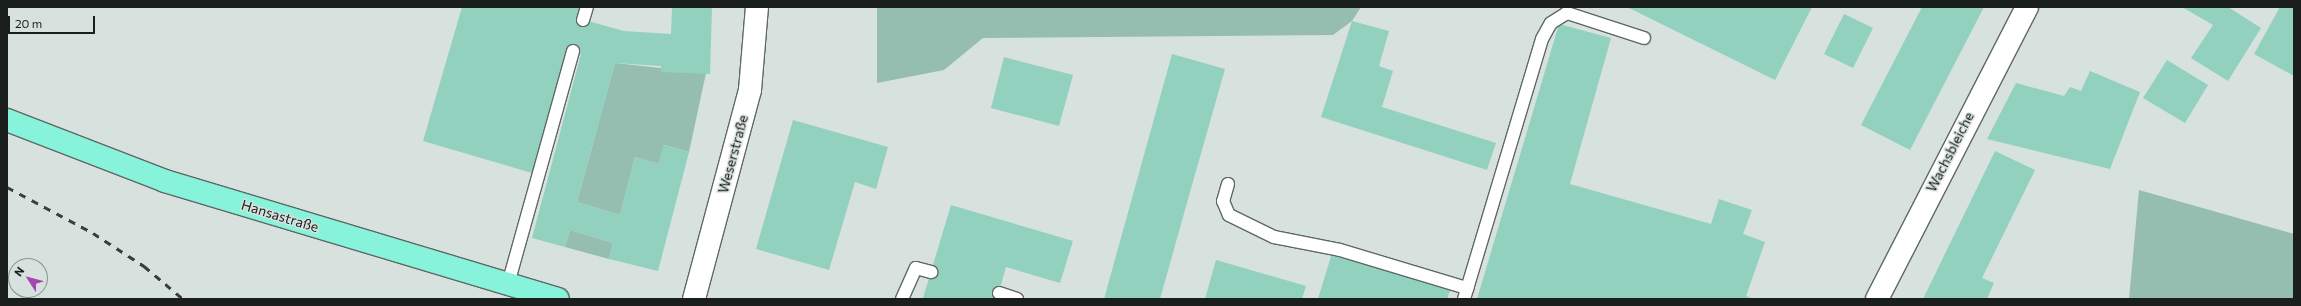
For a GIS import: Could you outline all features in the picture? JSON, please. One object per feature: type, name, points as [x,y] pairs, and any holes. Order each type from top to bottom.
[{"type":"main road","name":"Hansastraße","points":[[7,120],[165,180],[558,299]]},
{"type":"street","name":"Weserstraße","points":[[694,299],[750,90],[757,7]]},
{"type":"street","name":"Wachsbleiche","points":[[1877,299],[2026,7]]},
{"type":"lane","points":[[583,20],[587,7]]},
{"type":"lane","points":[[1228,184],[1223,201],[1229,215],[1274,237],[1340,250],[1465,293],[1542,39],[1551,22],[1567,13],[1644,38]]},
{"type":"lane","points":[[508,284],[573,51]]},
{"type":"lane","points":[[902,299],[916,268],[931,272]]},
{"type":"lane","points":[[999,293],[1017,299]]},
{"type":"green space","points":[[877,7],[1361,7],[1352,21],[1333,35],[983,38],[944,70],[877,83]]},
{"type":"green space","points":[[615,63],[706,73],[689,152],[664,145],[659,164],[635,157],[620,215],[577,202]]},
{"type":"green space","points":[[2139,190],[2294,234],[2294,299],[2129,299]]},
{"type":"green space","points":[[570,230],[613,243],[609,259],[565,247]]},
{"type":"building","points":[[462,7],[581,7],[588,21],[624,31],[671,34],[672,7],[712,7],[710,74],[661,72],[661,66],[615,63],[577,202],[620,215],[635,157],[659,164],[663,145],[689,152],[658,271],[609,259],[613,243],[570,230],[565,247],[532,238],[581,54],[569,50],[532,173],[423,141]]},
{"type":"building","points":[[1627,7],[1812,7],[1775,80]]},
{"type":"building","points":[[1922,7],[1984,7],[1910,150],[1861,125]]},
{"type":"building","points":[[2182,7],[2228,7],[2261,28],[2228,81],[2191,58],[2213,25]]},
{"type":"building","points":[[2280,7],[2294,8],[2294,76],[2254,54]]},
{"type":"building","points":[[1844,14],[1873,28],[1853,68],[1824,54]]},
{"type":"building","points":[[1352,21],[1389,31],[1379,66],[1393,71],[1382,107],[1496,143],[1487,170],[1321,117]]},
{"type":"building","points":[[1559,24],[1611,38],[1570,184],[1711,224],[1719,199],[1752,210],[1743,234],[1765,242],[1746,296],[1754,299],[1477,299]]},
{"type":"building","points":[[1172,54],[1225,69],[1160,299],[1104,299]]},
{"type":"building","points":[[1004,57],[1073,75],[1059,126],[991,108]]},
{"type":"building","points":[[2167,60],[2208,85],[2185,123],[2143,98]]},
{"type":"building","points":[[2090,71],[2140,92],[2110,169],[1987,139],[2016,83],[2064,96],[2070,87],[2081,91]]},
{"type":"building","points":[[793,120],[888,147],[876,189],[855,182],[829,270],[756,249]]},
{"type":"building","points":[[1995,151],[2035,170],[1982,278],[1994,283],[1987,299],[1923,299]]},
{"type":"building","points":[[951,205],[1073,241],[1060,283],[1006,267],[997,299],[923,298]]},
{"type":"building","points":[[1332,253],[1451,288],[1447,299],[1318,299]]},
{"type":"building","points":[[1216,260],[1306,286],[1302,299],[1205,299]]},
{"type":"railway","points":[[7,187],[93,233],[144,266],[183,299]]}]
